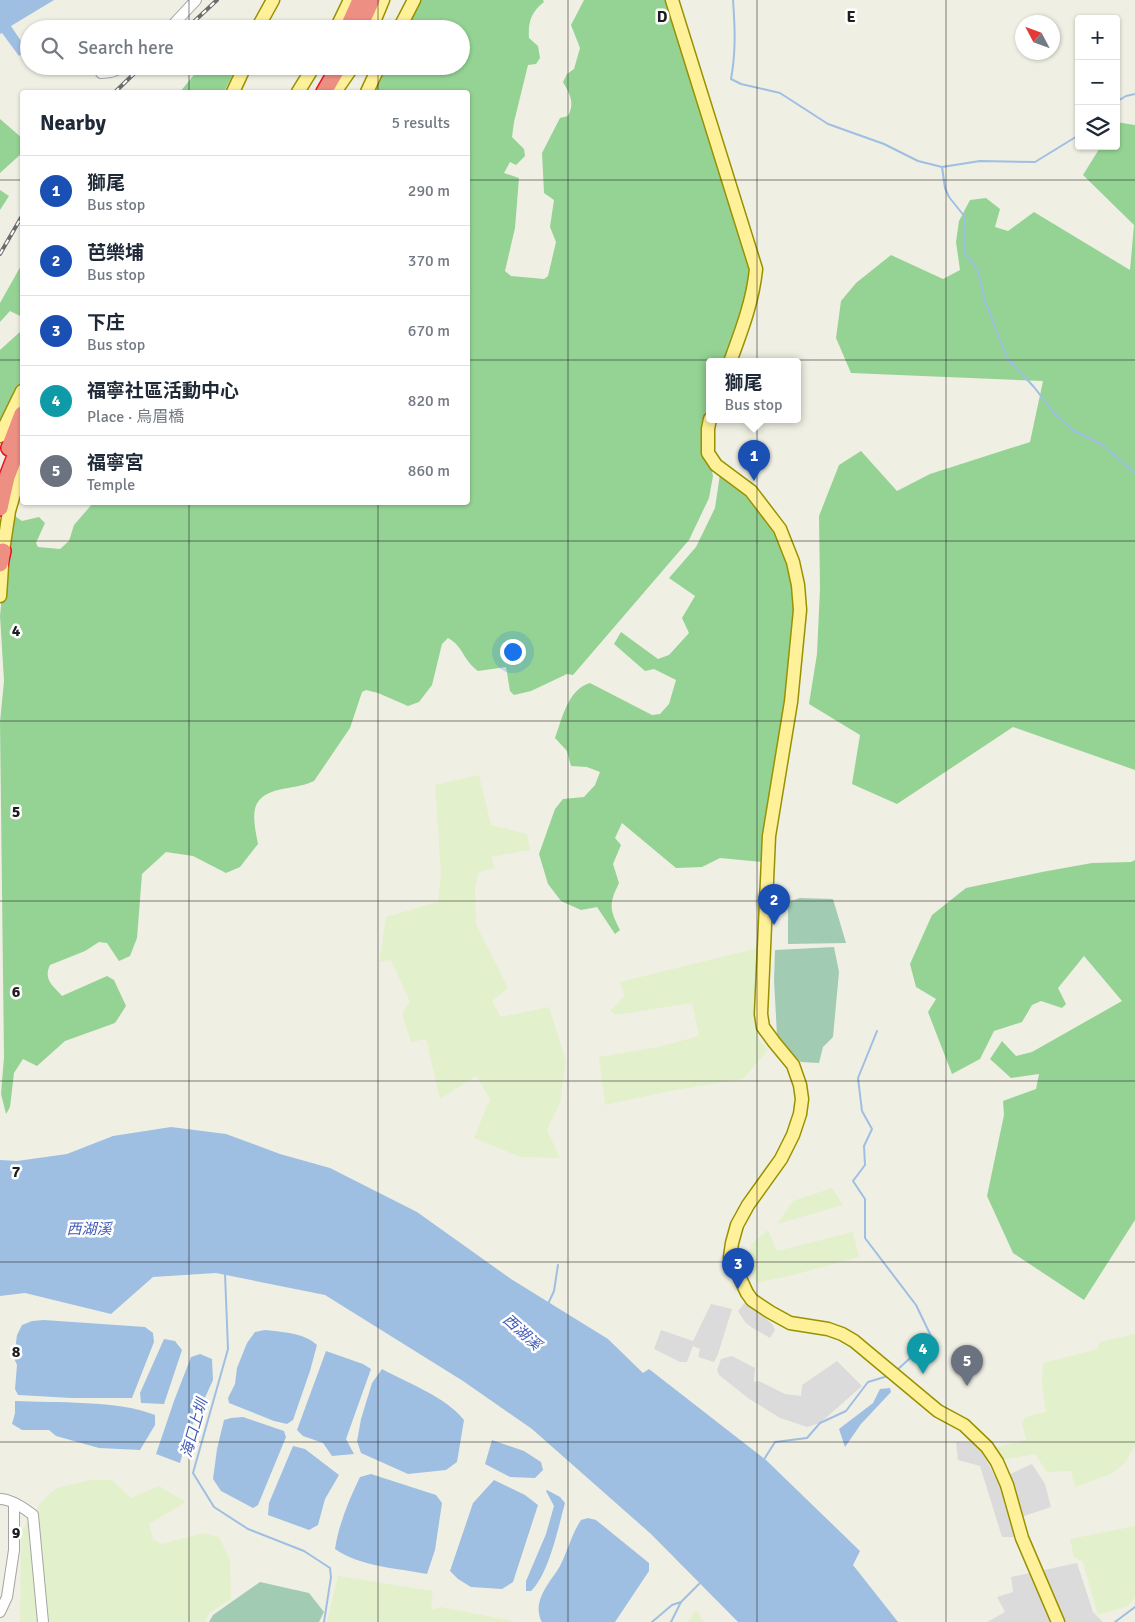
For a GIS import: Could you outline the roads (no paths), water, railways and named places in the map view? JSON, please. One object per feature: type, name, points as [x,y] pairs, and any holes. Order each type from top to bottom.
[{"type":"highway","points":[[349,20],[353,0]]},
{"type":"highway","points":[[365,20],[377,1]]},
{"type":"highway","points":[[314,90],[323,75]]},
{"type":"highway","points":[[325,90],[334,75]]},
{"type":"highway","points":[[0,471],[20,419]]},
{"type":"highway","points":[[0,508],[7,477],[20,443]]},
{"type":"main road","points":[[341,20],[353,0]]},
{"type":"main road","points":[[403,20],[414,0]]},
{"type":"main road","points":[[672,0],[756,269],[743,326],[731,358]]},
{"type":"main road","points":[[264,20],[273,1]]},
{"type":"main road","points":[[373,20],[377,1]]},
{"type":"main road","points":[[227,90],[234,75]]},
{"type":"main road","points":[[234,90],[241,75]]},
{"type":"main road","points":[[299,90],[308,75]]},
{"type":"main road","points":[[336,90],[347,75]]},
{"type":"main road","points":[[368,90],[375,75]]},
{"type":"main road","points":[[0,436],[20,395]]},
{"type":"main road","points":[[709,423],[708,453],[716,465],[751,491],[780,529],[793,562],[798,585],[800,610],[791,702],[769,836],[761,1014],[768,1034],[793,1064],[800,1085],[802,1099],[800,1114],[793,1135],[781,1158],[748,1205],[737,1225],[730,1257],[747,1294],[752,1300],[790,1323],[828,1329],[854,1341],[938,1411],[964,1425],[976,1436],[992,1455],[1007,1485],[1022,1538],[1058,1622]]},
{"type":"main road","points":[[0,596],[1,557],[9,511],[20,475]]},
{"type":"street","points":[[177,20],[196,0]]},
{"type":"street","points":[[0,1500],[6,1499],[23,1507],[33,1515],[42,1622]]},
{"type":"street","points":[[0,1612],[7,1597],[14,1550],[14,1503]]},
{"type":"water","points":[[0,0],[54,0],[11,26],[20,40],[19,56],[2,33],[0,34]]},
{"type":"water","name":"西湖溪","points":[[171,1127],[226,1134],[280,1154],[330,1168],[417,1212],[511,1279],[608,1339],[643,1373],[649,1369],[766,1460],[860,1551],[853,1565],[898,1622],[738,1622],[651,1534],[532,1429],[463,1381],[325,1295],[216,1273],[153,1277],[111,1314],[25,1293],[0,1296],[0,1160],[17,1161],[67,1154],[113,1136]]},
{"type":"water","points":[[44,1320],[145,1327],[153,1333],[154,1342],[132,1398],[71,1398],[18,1395],[15,1389],[17,1365],[14,1358],[17,1335],[22,1325],[32,1321]]},
{"type":"water","points":[[265,1330],[286,1332],[300,1336],[317,1345],[293,1420],[287,1424],[274,1421],[229,1403],[228,1398],[235,1384],[237,1368],[247,1343],[255,1332]]},
{"type":"water","points":[[164,1339],[175,1341],[182,1350],[164,1404],[141,1403],[140,1393]]},
{"type":"water","points":[[326,1351],[363,1364],[371,1369],[346,1439],[354,1454],[332,1456],[323,1443],[303,1436],[297,1430]]},
{"type":"water","points":[[200,1354],[212,1359],[213,1380],[188,1435],[180,1463],[156,1454],[191,1357]]},
{"type":"water","points":[[382,1369],[437,1397],[464,1420],[457,1462],[446,1470],[408,1474],[361,1453],[357,1441],[361,1419],[372,1383]]},
{"type":"water","points":[[890,1388],[891,1392],[861,1424],[845,1447],[839,1429],[873,1403],[880,1389]]},
{"type":"water","points":[[15,1401],[86,1403],[124,1407],[155,1415],[155,1425],[140,1450],[99,1448],[56,1436],[49,1430],[22,1430],[12,1424],[15,1413]]},
{"type":"water","points":[[243,1417],[284,1431],[286,1437],[258,1505],[253,1508],[221,1491],[213,1479],[217,1449],[224,1420]]},
{"type":"water","points":[[492,1440],[524,1451],[541,1462],[543,1470],[535,1478],[510,1477],[485,1464]]},
{"type":"water","points":[[293,1446],[305,1449],[339,1475],[325,1499],[318,1525],[309,1530],[268,1515],[269,1503]]},
{"type":"water","points":[[371,1474],[436,1495],[442,1503],[435,1550],[427,1574],[356,1560],[335,1549],[345,1512],[360,1477]]},
{"type":"water","points":[[494,1480],[525,1495],[538,1505],[513,1582],[502,1589],[471,1587],[458,1579],[450,1571],[473,1503]]},
{"type":"water","points":[[547,1490],[560,1497],[565,1503],[543,1574],[531,1591],[526,1591],[526,1581],[546,1534],[554,1506]]},
{"type":"water","points":[[588,1518],[596,1520],[649,1563],[649,1571],[615,1622],[542,1622],[539,1616],[539,1604],[543,1593],[560,1566],[581,1520]]},
{"type":"waterway","points":[[733,0],[735,40],[731,79],[741,84],[780,93],[828,124],[884,144],[918,161],[942,167],[980,161],[1035,162],[1075,137]]},
{"type":"waterway","points":[[1120,100],[1135,94]]},
{"type":"waterway","points":[[942,167],[945,188],[949,197],[965,217],[964,252],[978,270],[985,301],[1007,358],[1034,387],[1054,413],[1074,431],[1101,444],[1135,473]]},
{"type":"waterway","points":[[877,1031],[858,1078],[862,1111],[872,1129],[864,1146],[865,1165],[853,1181],[865,1199],[865,1238],[916,1305],[932,1338],[896,1371]]},
{"type":"waterway","points":[[548,1304],[554,1291],[558,1265]]},
{"type":"waterway","name":"海口上圳","points":[[225,1274],[228,1349],[193,1473],[214,1507],[248,1529],[304,1551],[330,1568],[331,1577],[324,1622]]},
{"type":"waterway","points":[[763,1461],[775,1442],[807,1438],[820,1423],[846,1411],[868,1382],[888,1376]]},
{"type":"waterway","points":[[652,1622],[672,1605],[681,1602],[700,1583]]},
{"type":"waterway","points":[[671,1622],[681,1602]]},
{"type":"waterway","points":[[1115,1622],[1135,1607]]},
{"type":"railway","points":[[196,20],[217,0]]},
{"type":"railway","points":[[117,90],[133,75]]},
{"type":"railway","points":[[0,254],[20,219]]},
{"type":"place","name":"獅尾","points":[[754,481]]},
{"type":"place","name":"芭樂埔","points":[[774,925]]},
{"type":"place","name":"下庄","points":[[738,1289]]},
{"type":"place","name":"福寧社區活動中心","points":[[923,1374]]},
{"type":"place","name":"福寧宮","points":[[967,1386]]}]
